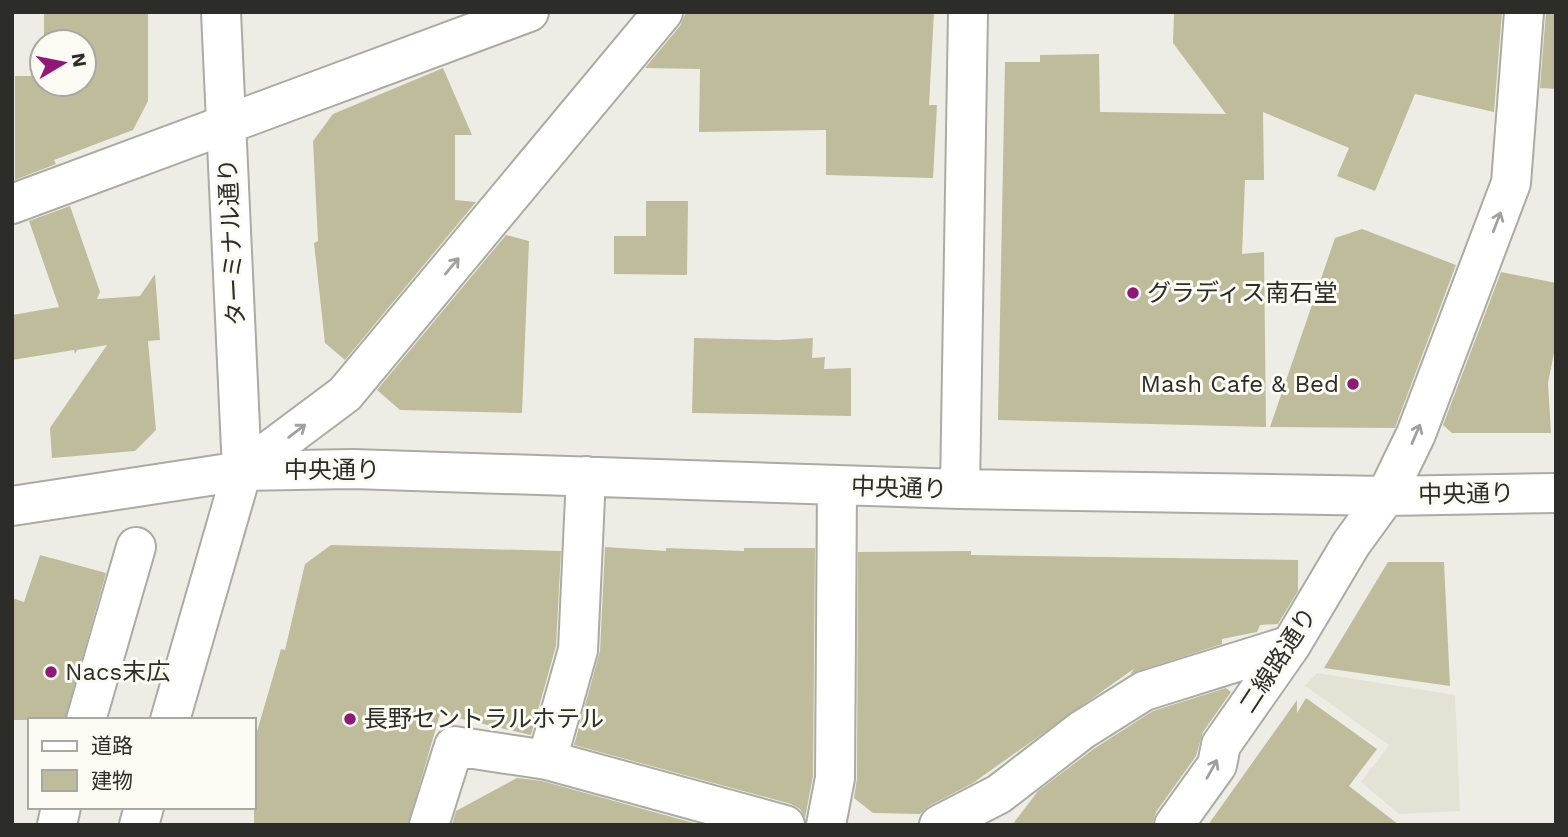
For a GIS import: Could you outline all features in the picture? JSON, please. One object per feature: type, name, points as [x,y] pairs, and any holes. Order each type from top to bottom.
[{"type":"street","name":"ターミナル通り","points":[[171,718],[242,471],[240,380],[221,12]]},
{"type":"street","points":[[12,204],[529,12]]},
{"type":"street","points":[[242,471],[345,394],[663,12]]},
{"type":"street","points":[[960,489],[968,12]]},
{"type":"street","name":"二線路通り","points":[[1174,825],[1217,765],[1221,745],[1291,645],[1351,544],[1386,496],[1416,434],[1511,183],[1524,12]]},
{"type":"street","name":"中央通り","points":[[12,506],[242,471],[353,469],[960,489],[1386,496],[1556,493]]},
{"type":"street","points":[[547,760],[578,650],[586,476]]},
{"type":"street","points":[[826,825],[835,778],[837,486]]},
{"type":"street","points":[[87,718],[136,547]]},
{"type":"street","points":[[939,825],[999,794],[1082,730],[1144,691],[1291,645]]},
{"type":"street","points":[[429,825],[454,746],[547,760],[785,825]]},
{"type":"shaded area","points":[[1317,673],[1455,695],[1460,811],[1399,814],[1361,782],[1389,745],[1305,686]]},
{"type":"building","points":[[44,12],[148,12],[148,101],[133,130],[54,160],[56,164],[15,180],[15,76],[28,76],[28,98],[98,98],[98,28],[44,28]]},
{"type":"building","points":[[686,12],[934,12],[929,105],[937,105],[933,178],[826,175],[826,130],[699,132],[700,69],[645,68],[680,26]]},
{"type":"building","points":[[1174,12],[1502,12],[1494,112],[1415,94],[1375,191],[1337,176],[1349,148],[1263,112],[1264,180],[1245,180],[1242,254],[1264,252],[1266,427],[998,420],[1005,62],[1040,62],[1040,55],[1099,54],[1100,112],[1226,114],[1173,43]]},
{"type":"building","points":[[1546,12],[1556,12],[1556,89],[1540,88]]},
{"type":"building","points":[[443,68],[472,135],[455,135],[455,200],[476,202],[345,360],[325,343],[314,243],[318,241],[313,141],[333,114]]},
{"type":"building","points":[[646,201],[688,201],[687,275],[614,274],[614,236],[646,236]]},
{"type":"building","points":[[70,206],[100,292],[97,299],[140,296],[155,274],[160,340],[148,341],[156,430],[135,451],[52,458],[50,428],[107,345],[77,350],[75,354],[74,350],[12,360],[12,315],[59,307],[29,221]]},
{"type":"building","points":[[1362,229],[1456,265],[1395,428],[1270,427],[1335,238]]},
{"type":"building","points":[[506,235],[529,241],[522,413],[400,410],[377,390]]},
{"type":"building","points":[[1501,272],[1556,283],[1556,343],[1548,383],[1551,433],[1452,433],[1443,425]]},
{"type":"building","points":[[694,338],[813,338],[812,358],[825,357],[824,369],[851,368],[851,416],[692,413]]},
{"type":"building","points":[[331,545],[561,551],[556,646],[531,735],[440,714],[408,825],[254,825],[256,735],[281,649],[285,650],[305,564]]},
{"type":"building","points":[[605,547],[666,551],[666,548],[744,551],[744,548],[815,548],[813,776],[805,818],[800,809],[791,804],[574,745],[600,651]]},
{"type":"building","points":[[971,551],[971,555],[1298,560],[1298,591],[1278,624],[1260,625],[1257,632],[1222,639],[1222,644],[1130,674],[1135,668],[973,783],[929,806],[920,814],[873,813],[854,798],[857,778],[858,552]]},
{"type":"building","name":"Nacs末広","points":[[40,555],[106,573],[66,718],[12,720],[12,598],[24,602]]},
{"type":"building","points":[[1388,562],[1444,562],[1450,686],[1324,668]]},
{"type":"building","points":[[1226,688],[1231,692],[1203,732],[1196,756],[1156,812],[1152,825],[1012,825],[1038,791],[1095,748],[1153,711]]},
{"type":"building","points":[[1306,698],[1377,749],[1349,786],[1399,825],[1208,825],[1297,700],[1297,713]]},
{"type":"building","points":[[517,778],[542,781],[701,825],[452,825],[456,811]]},
{"type":"place","name":"グラディス南石堂","points":[[1133,293]]},
{"type":"place","name":"Mash Cafe & Bed","points":[[1353,384]]},
{"type":"place","name":"Nacs末広","points":[[51,672]]},
{"type":"place","name":"長野セントラルホテル","points":[[350,719]]}]
